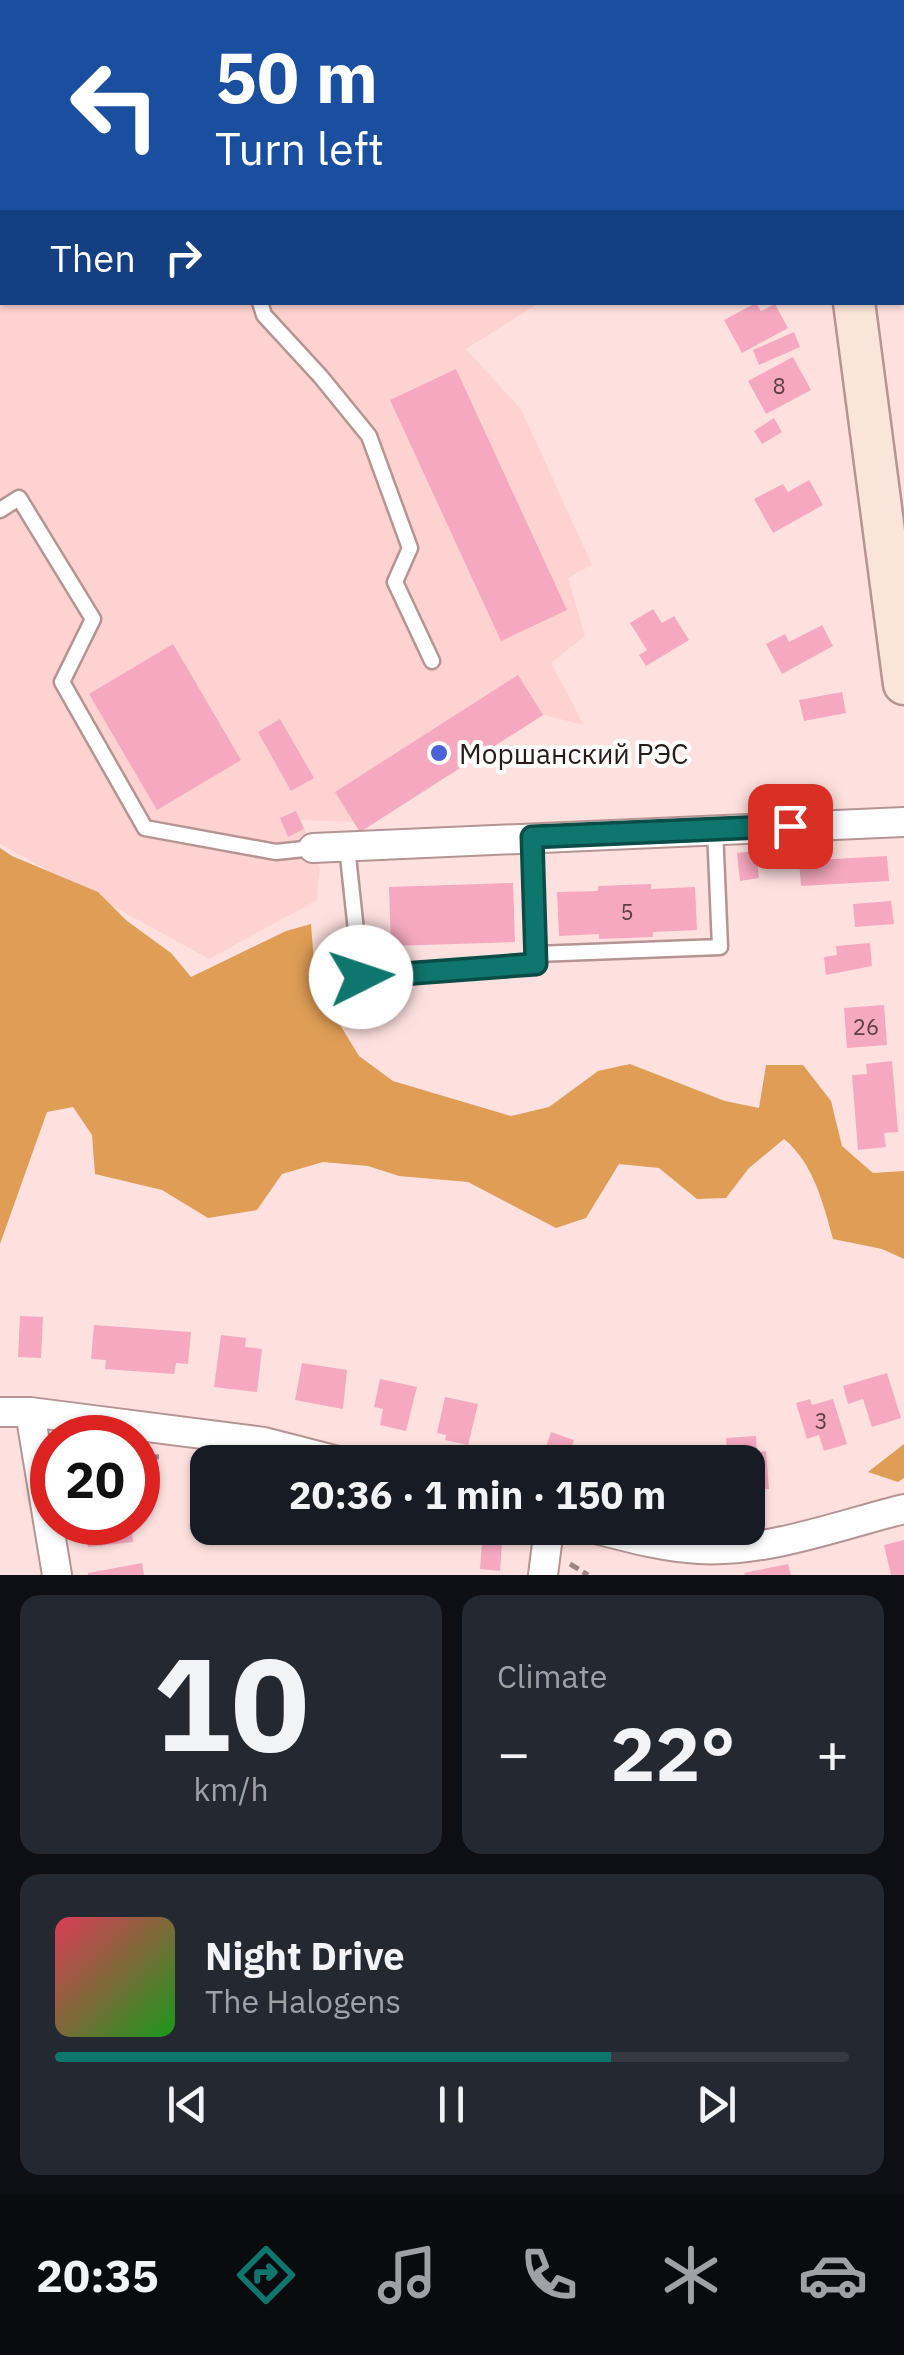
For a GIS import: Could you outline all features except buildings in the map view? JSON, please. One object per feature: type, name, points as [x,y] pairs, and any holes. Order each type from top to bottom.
[{"type":"street","points":[[854,305],[904,684]]},
{"type":"street","points":[[313,848],[904,822]]},
{"type":"street","points":[[0,1412],[30,1412],[276,1445]]},
{"type":"street","points":[[30,1412],[57,1575]]},
{"type":"street","points":[[765,1543],[904,1508]]},
{"type":"street","points":[[543,1575],[547,1545]]},
{"type":"street","points":[[667,1545],[700,1549],[755,1545]]},
{"type":"lane","points":[[261,305],[264,315],[369,436],[410,548],[395,582],[432,660]]},
{"type":"lane","points":[[0,510],[19,498],[93,619],[62,682],[145,828],[276,852],[313,848]]},
{"type":"lane","points":[[536,954],[720,947],[715,829]]},
{"type":"lane","points":[[347,846],[361,977],[536,964],[532,837]]},
{"type":"shaded area","points":[[0,305],[536,305],[466,349],[521,409],[592,565],[568,578],[585,636],[551,663],[584,725],[543,715],[360,832],[353,822],[301,820],[320,868],[317,900],[209,959],[0,844]]},
{"type":"shaded area","points":[[0,848],[98,892],[127,921],[171,953],[191,977],[286,931],[311,924],[314,963],[331,1010],[359,1056],[393,1081],[511,1116],[549,1107],[598,1071],[630,1064],[725,1101],[759,1108],[766,1065],[803,1065],[831,1101],[842,1146],[873,1173],[904,1171],[904,1259],[882,1249],[833,1239],[810,1172],[784,1139],[749,1168],[726,1198],[697,1199],[659,1168],[619,1164],[586,1218],[556,1228],[468,1182],[399,1176],[368,1166],[323,1162],[282,1174],[257,1210],[208,1218],[162,1190],[95,1174],[92,1135],[73,1107],[47,1112],[0,1244]]},
{"type":"shaded area","points":[[904,1444],[904,1478],[898,1482],[868,1472]]},
{"type":"place","name":"Моршанский РЭС","points":[[439,753]]},
{"type":"route","points":[[361,977],[536,964],[532,837],[790,826]]}]
